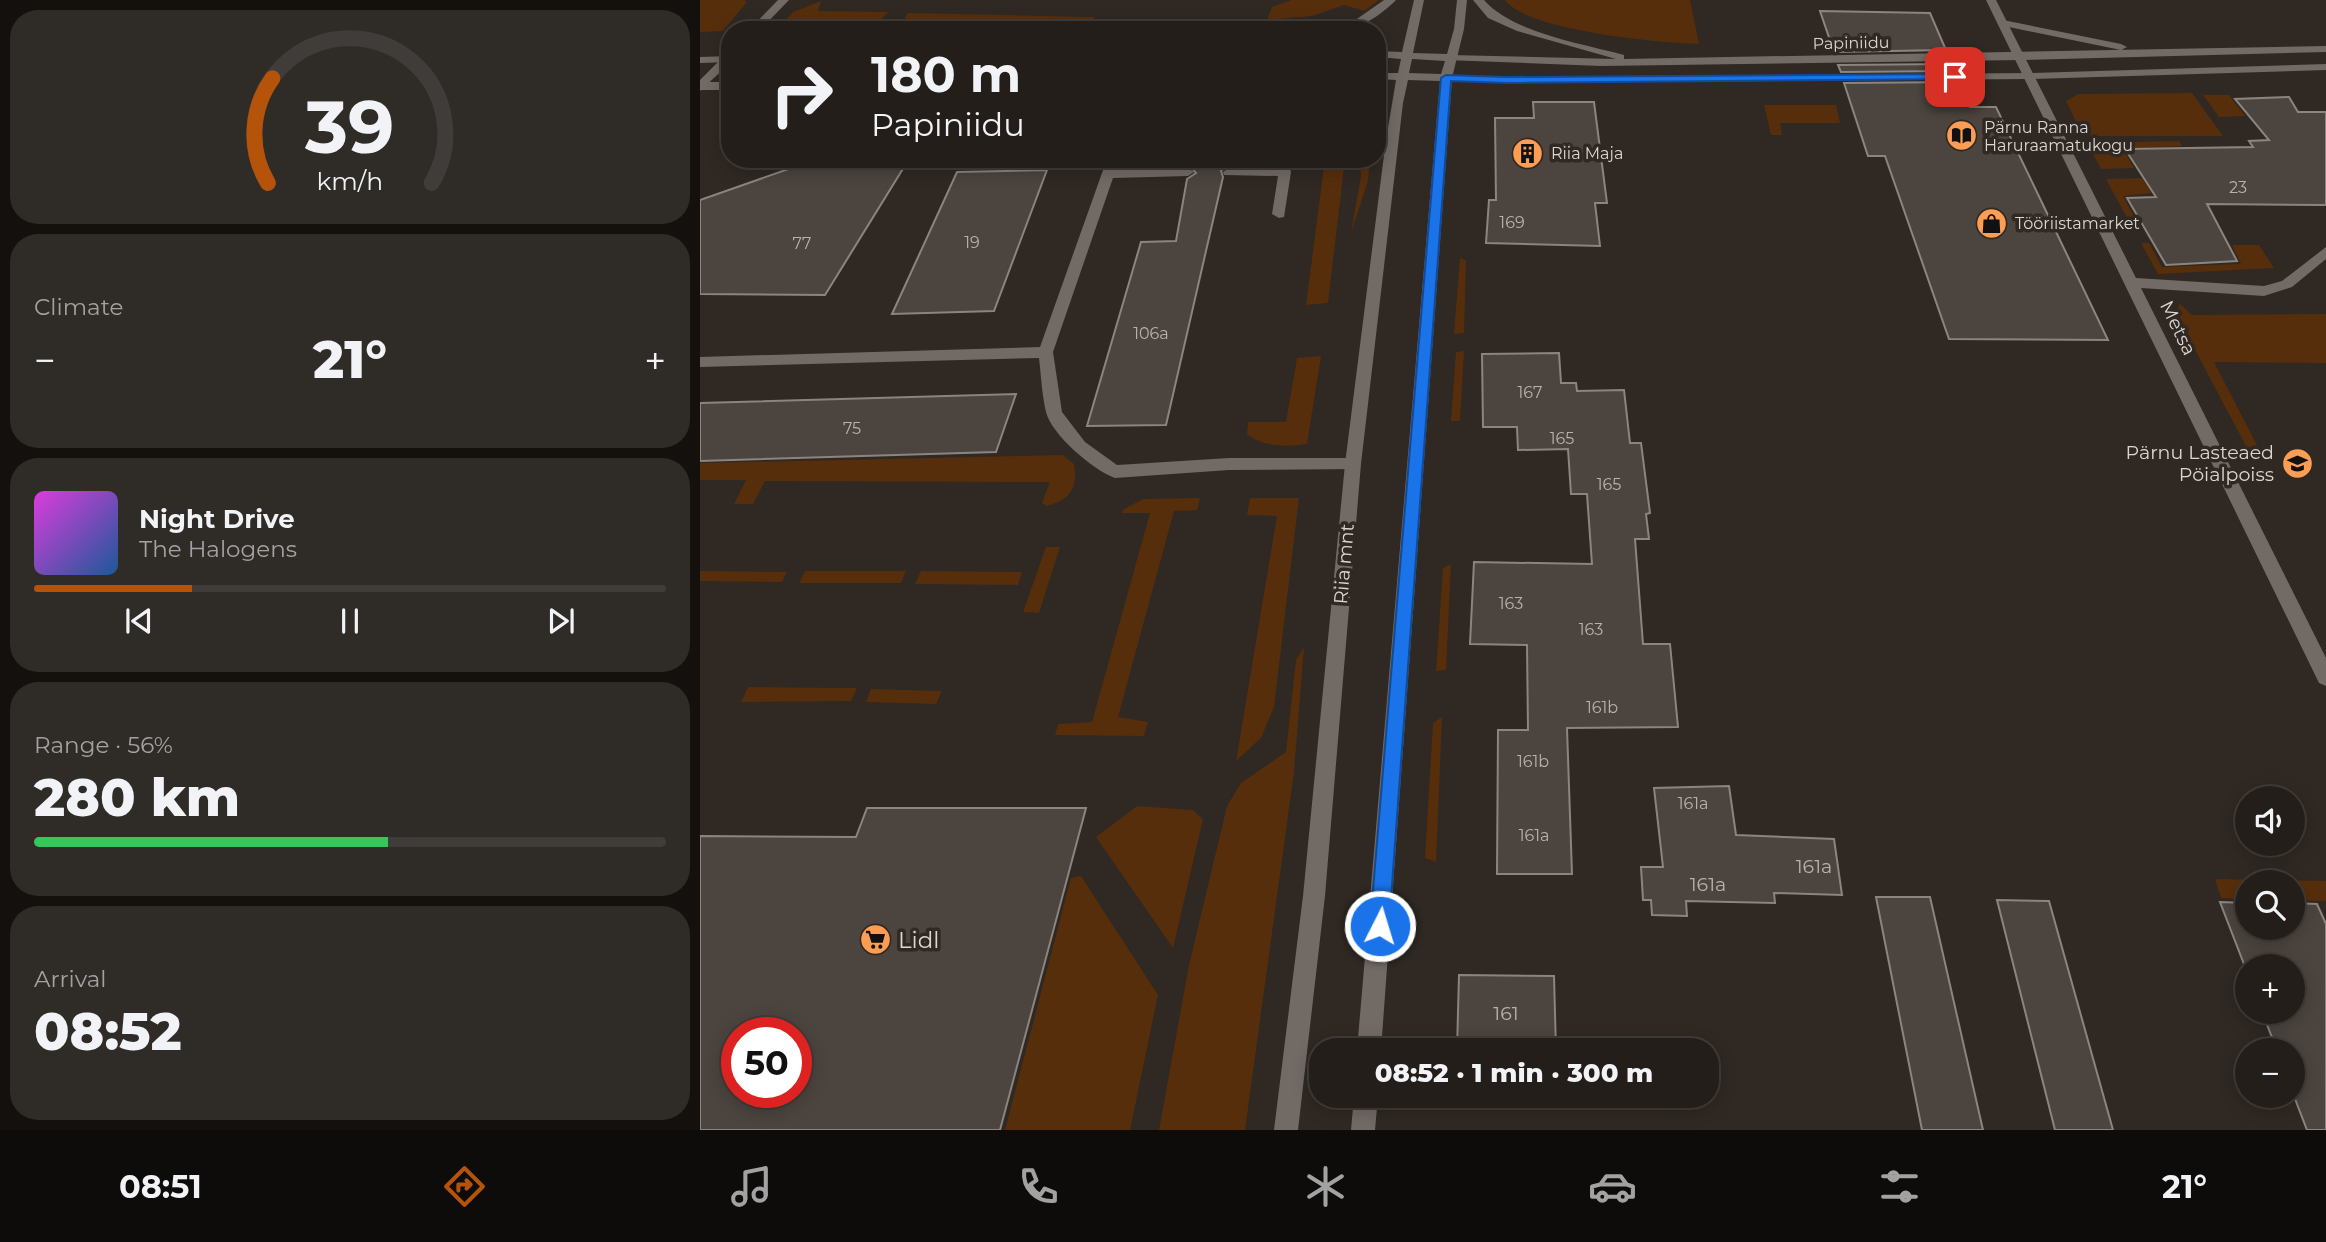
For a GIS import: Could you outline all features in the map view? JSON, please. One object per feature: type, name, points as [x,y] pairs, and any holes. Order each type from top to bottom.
[{"type":"street","points":[[763,21],[783,0]]},
{"type":"street","points":[[1361,21],[1391,0]]},
{"type":"street","name":"Riia mnt","points":[[1286,1130],[1314,896],[1353,464],[1402,77],[1419,0]]},
{"type":"street","points":[[1370,1038],[1446,78],[1459,29],[1462,0]]},
{"type":"street","points":[[1478,0],[1492,16],[1521,29],[1633,61]]},
{"type":"street","name":"Metsa","points":[[1990,0],[2021,57],[2326,677]]},
{"type":"street","points":[[2003,23],[2156,53]]},
{"type":"street","name":"Papiniidu","points":[[1386,55],[1633,61],[2021,57],[2326,49]]},
{"type":"street","points":[[700,60],[721,59]]},
{"type":"street","points":[[700,86],[721,66]]},
{"type":"street","name":"Papiniidu","points":[[1386,76],[1521,80],[2030,76],[2326,67]]},
{"type":"street","points":[[700,86],[721,86]]},
{"type":"street","points":[[1386,148],[1391,156]]},
{"type":"street","points":[[1111,168],[1046,352],[1054,414],[1079,446],[1096,461],[1115,472],[1229,464],[1353,464]]},
{"type":"street","points":[[1126,168],[1188,172]]},
{"type":"street","points":[[1229,172],[1285,172],[1279,214]]},
{"type":"street","points":[[2133,284],[2264,291],[2287,284],[2326,252]]},
{"type":"street","points":[[700,362],[1046,352]]},
{"type":"street","points":[[1363,1130],[1365,1108]]},
{"type":"shaded area","points":[[700,0],[745,0],[746,3],[731,21],[721,21],[721,31],[700,32]]},
{"type":"shaded area","points":[[1291,0],[1379,0],[1364,11],[1344,5],[1312,16],[1267,20],[1272,7]]},
{"type":"shaded area","points":[[1505,0],[1690,0],[1699,44],[1626,38],[1566,27],[1518,11]]},
{"type":"shaded area","points":[[821,1],[818,11],[888,12],[881,20],[876,21],[785,21],[793,12]]},
{"type":"shaded area","points":[[908,13],[1095,17],[1093,20],[1049,21],[907,21],[905,17]]},
{"type":"shaded area","points":[[2192,93],[2223,136],[2083,136],[2066,101],[2078,94]]},
{"type":"shaded area","points":[[2203,95],[2229,95],[2245,116],[2219,117]]},
{"type":"shaded area","points":[[1764,105],[1836,105],[1840,123],[1780,123],[1782,135],[1771,135]]},
{"type":"shaded area","points":[[2179,141],[2182,146],[2122,148],[2134,168],[2101,169],[2087,143]]},
{"type":"shaded area","points":[[1324,168],[1344,168],[1328,303],[1306,305]]},
{"type":"shaded area","points":[[1361,168],[1369,168],[1368,181],[1351,233]]},
{"type":"shaded area","points":[[2142,178],[2152,193],[2123,196],[2141,229],[2133,229],[2106,179]]},
{"type":"shaded area","points":[[2141,243],[2149,243],[2162,267],[2241,264],[2232,245],[2259,245],[2274,268],[2158,274]]},
{"type":"shaded area","points":[[1460,258],[1466,260],[1464,333],[1454,334]]},
{"type":"shaded area","points":[[2180,304],[2192,315],[2326,314],[2326,363],[2214,362],[2260,451],[2248,450],[2175,312]]},
{"type":"shaded area","points":[[1464,351],[1460,421],[1451,421],[1456,352]]},
{"type":"shaded area","points":[[1321,356],[1307,444],[1276,445],[1247,434],[1248,422],[1286,422],[1297,358]]},
{"type":"shaded area","points":[[1063,455],[1074,464],[1074,486],[1062,500],[1047,506],[1042,503],[1050,482],[765,481],[753,504],[734,504],[746,480],[700,480],[700,463]]},
{"type":"shaded area","points":[[1200,498],[1197,510],[1174,511],[1118,717],[1148,722],[1144,736],[1055,735],[1058,724],[1092,722],[1150,513],[1122,513],[1124,509],[1143,499]]},
{"type":"shaded area","points":[[1250,498],[1299,498],[1274,707],[1261,738],[1236,761],[1277,516],[1247,515]]},
{"type":"shaded area","points":[[1046,547],[1060,547],[1039,613],[1023,612]]},
{"type":"shaded area","points":[[1451,564],[1446,670],[1436,671],[1443,568]]},
{"type":"shaded area","points":[[700,571],[787,572],[782,582],[700,581]]},
{"type":"shaded area","points":[[805,571],[906,571],[901,583],[799,583]]},
{"type":"shaded area","points":[[921,571],[1022,572],[1018,585],[915,584]]},
{"type":"shaded area","points":[[1304,647],[1294,772],[1245,1130],[1159,1130],[1189,965],[1227,806],[1241,783],[1286,752],[1296,660]]},
{"type":"shaded area","points":[[748,687],[857,688],[851,701],[741,702]]},
{"type":"shaded area","points":[[871,689],[942,691],[936,704],[866,702]]},
{"type":"shaded area","points":[[1442,717],[1436,862],[1425,858],[1433,723]]},
{"type":"shaded area","points":[[1137,806],[1193,810],[1203,819],[1173,948],[1096,837]]},
{"type":"shaded area","points":[[1081,876],[1158,995],[1130,1130],[1005,1130],[1071,878]]},
{"type":"shaded area","points":[[2215,879],[2235,879],[2235,899],[2221,898]]},
{"type":"shaded area","points":[[2305,881],[2326,881],[2326,901],[2305,900]]},
{"type":"building","points":[[1820,11],[1930,13],[1946,50],[1834,52]]},
{"type":"building","points":[[1951,64],[1955,71],[1841,72],[1838,65]]},
{"type":"building","points":[[1959,82],[1970,107],[1996,107],[2108,340],[1949,339],[1885,156],[1868,156],[1844,83]]},
{"type":"building","points":[[2289,97],[2298,112],[2326,112],[2326,205],[2207,204],[2237,261],[2166,265],[2127,198],[2156,197],[2125,149],[2253,147],[2249,141],[2269,140],[2235,99]]},
{"type":"building","points":[[1533,102],[1594,102],[1607,203],[1595,203],[1600,246],[1486,243],[1489,200],[1496,200],[1495,118],[1534,118]]},
{"type":"building","points":[[791,168],[903,168],[825,295],[700,294],[700,200]]},
{"type":"building","points":[[1192,168],[1224,168],[1221,171],[1223,177],[1166,425],[1087,426],[1141,242],[1176,241],[1187,179],[1196,173]]},
{"type":"building","points":[[1047,170],[994,311],[892,314],[957,172]]},
{"type":"building","points":[[1559,353],[1561,383],[1576,383],[1577,391],[1624,390],[1630,443],[1641,443],[1650,513],[1646,514],[1649,539],[1635,539],[1643,644],[1670,644],[1678,727],[1567,728],[1572,874],[1497,874],[1498,730],[1528,730],[1527,645],[1470,644],[1474,562],[1592,564],[1587,494],[1571,494],[1568,449],[1518,450],[1517,427],[1483,427],[1482,354]]},
{"type":"building","points":[[1016,394],[996,452],[700,461],[700,403]]},
{"type":"building","points":[[1729,786],[1736,835],[1834,839],[1842,895],[1774,893],[1775,903],[1686,901],[1687,916],[1652,915],[1651,900],[1643,900],[1641,867],[1663,867],[1654,788]]},
{"type":"building","name":"Lidl","points":[[867,808],[1086,808],[1000,1130],[700,1130],[700,836],[856,837]]},
{"type":"building","points":[[1876,897],[1930,897],[1983,1130],[1922,1130]]},
{"type":"building","points":[[1997,900],[2049,901],[2113,1130],[2055,1130]]},
{"type":"building","points":[[2220,902],[2235,903],[2235,940],[2305,940],[2305,904],[2317,904],[2326,924],[2326,1130],[2307,1130],[2299,1108],[2305,1108],[2305,1038],[2272,1038],[2267,1024],[2305,1024],[2305,954],[2240,954]]},
{"type":"building","points":[[1459,975],[1554,976],[1556,1038],[1457,1038]]},
{"type":"place","name":"Pärnu Ranna Haruraamatukogu","points":[[1961,136]]},
{"type":"place","name":"Riia Maja","points":[[1528,153]]},
{"type":"place","name":"Tööriistamarket","points":[[1992,223]]},
{"type":"place","name":"Pärnu Lasteaed Pöialpoiss","points":[[2297,463]]},
{"type":"place","name":"Lidl","points":[[875,940]]},
{"type":"route","points":[[1380,926],[1446,78],[1507,80],[1955,77]]}]
